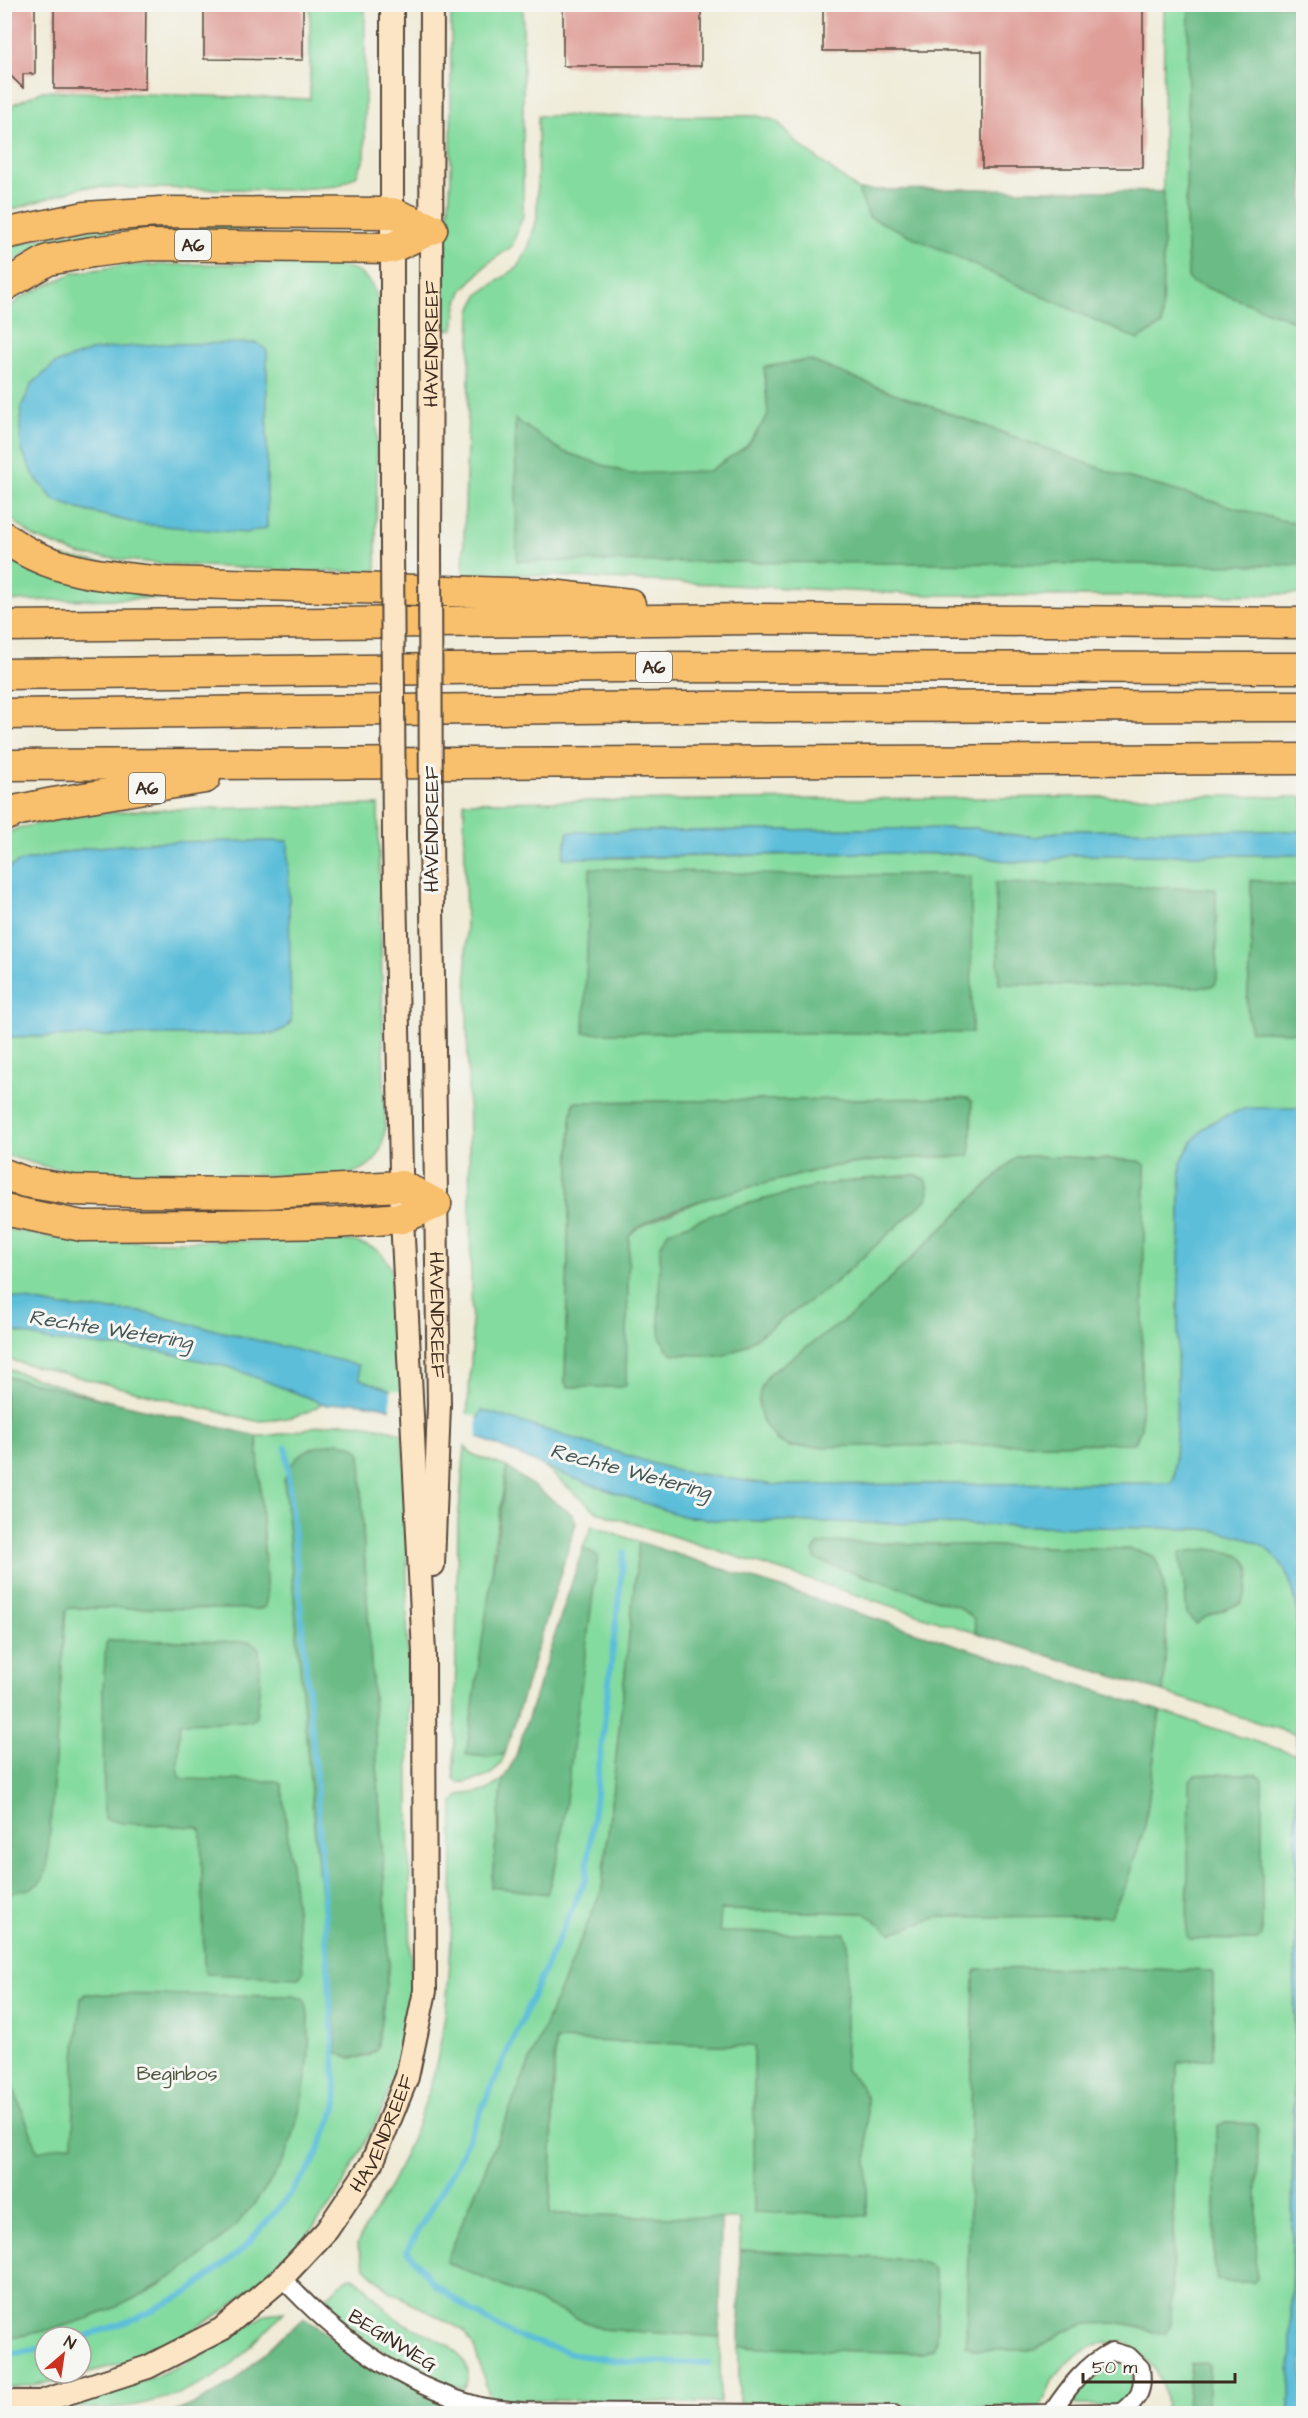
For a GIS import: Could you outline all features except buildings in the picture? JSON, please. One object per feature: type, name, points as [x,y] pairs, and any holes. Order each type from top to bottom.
[{"type":"highway","name":"A6","points":[[4,234],[85,217],[160,212],[392,213]]},
{"type":"highway","points":[[392,213],[432,229]]},
{"type":"highway","points":[[391,248],[432,229]]},
{"type":"highway","name":"A6","points":[[4,286],[48,260],[148,245],[391,248]]},
{"type":"highway","points":[[4,537],[22,550],[72,570],[118,578],[165,582],[542,594],[761,619]]},
{"type":"highway","points":[[4,626],[761,619],[1304,622]]},
{"type":"highway","name":"A6","points":[[4,674],[619,667],[1304,668]]},
{"type":"highway","name":"A6","points":[[4,714],[682,707],[1304,706]]},
{"type":"highway","name":"A6","points":[[4,765],[1304,759]]},
{"type":"highway","name":"A6","points":[[4,816],[53,802],[290,763]]},
{"type":"highway","points":[[4,1174],[25,1182],[72,1190],[131,1192],[267,1193],[402,1186],[436,1204]]},
{"type":"highway","points":[[4,1210],[82,1226],[335,1223],[402,1218],[436,1204]]},
{"type":"main road","name":"HAVENDREEF","points":[[4,2402],[40,2402],[148,2367],[222,2329],[282,2278],[327,2230],[372,2163],[407,2077],[425,1991],[424,1653],[402,1218],[393,837],[392,4]]},
{"type":"main road","name":"HAVENDREEF","points":[[424,1653],[433,1571],[439,1405],[431,837],[432,4]]},
{"type":"street","name":"BEGINWEG","points":[[282,2278],[308,2306],[351,2344],[416,2384],[478,2406],[521,2411],[894,2414]]},
{"type":"street","points":[[983,2414],[1122,2412],[1136,2401],[1143,2384],[1141,2368],[1129,2356],[1112,2351],[1096,2359],[1066,2391],[1052,2412]]},
{"type":"green space","points":[[310,5],[365,5],[365,157],[356,176],[338,186],[285,190],[83,187],[5,212],[5,108],[42,91],[310,99]]},
{"type":"green space","points":[[451,5],[523,5],[523,216],[512,246],[487,264],[462,291],[457,305],[454,329],[440,330],[451,178]]},
{"type":"green space","points":[[1164,5],[1189,5],[1186,209],[1188,277],[1191,282],[1303,324],[1303,594],[931,595],[508,574],[463,575],[471,311],[479,294],[518,267],[528,249],[537,218],[538,116],[758,116],[777,121],[796,142],[858,190],[869,217],[1162,325]]},
{"type":"green space","points":[[1189,5],[1303,5],[1303,324],[1191,282],[1188,277],[1186,209]]},
{"type":"green space","points":[[858,190],[1164,192],[1162,325],[1138,340],[869,217]]},
{"type":"green space","points":[[168,222],[343,223],[342,229],[100,233],[50,243],[26,253],[5,267],[5,250],[11,246],[74,231]]},
{"type":"green space","points":[[317,263],[355,270],[368,281],[378,299],[376,572],[163,564],[81,555],[34,537],[5,514],[5,312],[20,298],[73,273],[128,265]],"holes":[[[91,351],[139,524],[79,509],[54,499],[32,384],[55,364]]]},
{"type":"green space","points":[[809,360],[1119,475],[1280,520],[1303,523],[1303,565],[517,561],[515,419],[562,451],[630,474],[709,471],[747,446],[768,415],[764,367]]},
{"type":"green space","points":[[4,549],[344,595],[5,601]]},
{"type":"green space","points":[[1303,797],[1303,831],[1066,830],[1036,837],[1003,834],[976,828],[568,832],[564,853],[614,858],[864,853],[967,854],[1011,862],[1048,861],[1071,855],[1303,855],[1303,887],[1251,880],[1248,1016],[1251,1031],[1303,1032],[1303,1108],[1265,1108],[1231,1113],[1216,1120],[1203,1130],[1191,1144],[1181,1163],[1176,1435],[1174,1478],[1171,1483],[774,1485],[677,1471],[482,1411],[478,1419],[467,1418],[472,1348],[464,802]],"holes":[[[942,874],[971,877],[584,1032],[818,876]],[[968,1098],[972,1102],[893,1159],[836,1166],[710,1197],[635,1229],[629,1236],[581,1387],[568,1387],[565,1382],[571,1119],[574,1102]],[[1017,1156],[1139,1161],[1145,1165],[1141,1428],[1136,1441],[1132,1443],[790,1447],[776,1440],[769,1374],[856,1312]],[[917,1175],[927,1181],[927,1199],[831,1286],[741,1348],[722,1356],[674,1354],[667,1349],[661,1339],[660,1247],[668,1232],[730,1208],[817,1186]]]},
{"type":"green space","points":[[378,805],[385,1128],[384,1139],[378,1154],[369,1165],[345,1176],[94,1174],[43,1166],[5,1155],[4,1037],[273,1034],[286,1028],[291,1021],[287,841],[155,842],[87,848],[19,862],[5,870],[5,834],[18,828],[77,816],[142,810]]},
{"type":"green space","points":[[590,868],[818,876],[942,874],[971,877],[972,1033],[584,1033]]},
{"type":"green space","points":[[1251,880],[1303,887],[1303,1032],[1251,1031],[1248,1001]]},
{"type":"green space","points":[[995,883],[1216,889],[1217,979],[1215,985],[1208,987],[999,984]]},
{"type":"green space","points":[[968,1098],[972,1102],[969,1156],[886,1160],[829,1167],[701,1200],[641,1226],[629,1236],[626,1384],[621,1387],[568,1387],[565,1382],[571,1119],[574,1102]]},
{"type":"green space","points":[[1017,1156],[1139,1161],[1145,1165],[1141,1428],[1136,1440],[1132,1443],[790,1447],[780,1441],[765,1424],[759,1405],[763,1384],[769,1374],[856,1312]]},
{"type":"green space","points":[[917,1175],[927,1181],[929,1190],[927,1199],[831,1286],[741,1348],[722,1356],[674,1354],[667,1349],[661,1339],[659,1321],[660,1247],[668,1232],[730,1208],[817,1186]]},
{"type":"green space","points":[[4,1228],[42,1236],[105,1241],[352,1241],[372,1247],[388,1262],[399,1296],[402,1394],[142,1312],[63,1307],[5,1296]]},
{"type":"green space","points":[[5,1329],[51,1341],[159,1351],[229,1367],[323,1403],[307,1412],[291,1417],[256,1421],[5,1359]]},
{"type":"green space","name":"Beginbos","points":[[4,1368],[258,1449],[257,1436],[337,1423],[361,1424],[402,1433],[406,1485],[411,1994],[394,2075],[382,2110],[336,2198],[300,2245],[227,2309],[180,2338],[132,2361],[93,2371],[93,2325],[33,2325],[33,2385],[5,2389]],"holes":[[[361,1453],[363,1531],[389,1963],[377,2049],[367,2057],[349,2058]]]},
{"type":"green space","points":[[5,1376],[257,1436],[267,1597],[265,1607],[260,1609],[70,1608],[66,1610],[47,1870],[35,1886],[5,1894]]},
{"type":"green space","points":[[338,1442],[353,1446],[361,1453],[363,1531],[389,1963],[377,2049],[368,2055],[359,2057],[338,2054],[315,1839],[284,1480],[294,1461],[304,1452]]},
{"type":"green space","points":[[465,1446],[471,1454],[507,1467],[493,1551],[488,1757],[505,1754],[492,1773],[474,1781],[458,1783],[454,1778],[458,1522]]},
{"type":"green space","points":[[543,1466],[682,1516],[716,1520],[1203,1529],[1237,1533],[1267,1548],[1283,1564],[1292,1583],[1297,1607],[1297,1735],[1163,1692],[1166,1623],[1163,1584],[1160,1569],[1154,1558],[1146,1553],[1128,1549],[838,1542],[816,1560],[957,1606],[974,1619],[976,1633],[597,1512]],"holes":[[[1185,1590],[1241,1603],[1206,1617],[1196,1624],[1187,1615]]]},
{"type":"green space","points":[[507,1467],[573,1515],[576,1523],[505,1754],[488,1757],[466,1755]]},
{"type":"green space","points":[[592,1525],[639,1542],[602,1889],[446,2262],[602,2329],[720,2337],[720,2403],[490,2398],[474,2347],[463,2330],[391,2292],[365,2267],[357,2244],[403,2158],[427,2097],[436,2063],[448,1990],[451,1952],[453,1803],[460,1795],[486,1791],[503,1780],[491,1887],[598,1556],[583,1548]]},
{"type":"green space","points":[[639,1542],[1160,1711],[1145,1826],[1127,1882],[1110,1916],[939,1917],[891,1933],[866,1913],[721,1910],[719,1932],[845,1934],[848,1942],[845,2070],[859,2084],[867,2098],[867,2216],[754,2212],[754,2046],[555,2040],[550,2214],[721,2218],[720,2337],[602,2329],[446,2262],[602,1889]]},
{"type":"green space","points":[[838,1542],[1128,1549],[1149,1554],[1160,1569],[1165,1602],[1166,1643],[1163,1692],[976,1633],[974,1619],[957,1606],[816,1560],[813,1551],[819,1544]]},
{"type":"green space","points":[[583,1548],[598,1556],[559,1854],[547,1894],[491,1887],[503,1780],[515,1758]]},
{"type":"green space","points":[[1208,1549],[1224,1551],[1244,1559],[1250,1572],[1249,1581],[1241,1603],[1206,1617],[1196,1624],[1187,1615],[1179,1556],[1181,1552]]},
{"type":"green space","points":[[109,1640],[251,1642],[259,1648],[260,1682],[256,1717],[251,1721],[180,1723],[178,1768],[180,1777],[184,1779],[277,1781],[282,1785],[303,1972],[299,1978],[206,1974],[201,1830],[196,1827],[122,1823],[104,1819],[103,1690],[106,1643]]},
{"type":"green space","points":[[1160,1711],[1297,1755],[1290,2413],[1207,2413],[1209,2365],[1188,2402],[1186,2413],[1160,2413],[1166,2406],[1158,2375],[1149,2361],[1124,2341],[1098,2344],[1078,2354],[1055,2375],[1040,2408],[739,2403],[739,2347],[922,2353],[933,2348],[936,2341],[938,2289],[913,2260],[740,2250],[740,2219],[550,2214],[555,2040],[755,2046],[754,2212],[859,2084],[845,2070],[848,1942],[828,1934],[719,1932],[721,1910],[866,1913],[891,1933],[938,1917],[983,1915],[1097,1917],[1145,1826]],"holes":[[[1255,1774],[1261,1936],[1257,1940],[1191,1939],[1196,1775]],[[1116,1968],[1213,1971],[1213,2058],[1178,2062],[1177,2065],[1171,2324],[1154,2332],[1120,2323],[1085,2325],[1063,2332],[1035,2350],[974,1973],[977,1969]],[[1225,2123],[1255,2124],[1253,2282],[1228,2282],[1217,2279],[1214,2261],[1218,2125]]]},
{"type":"green space","points":[[1255,1774],[1262,1779],[1262,1936],[1257,1940],[1190,1939],[1187,1936],[1189,1781],[1195,1775]]},
{"type":"green space","points":[[1116,1968],[1213,1971],[1213,2058],[1179,2062],[1177,2065],[1171,2324],[1166,2333],[1120,2323],[1086,2324],[1063,2332],[1035,2350],[976,2350],[966,2346],[974,1973],[977,1969]]},
{"type":"green space","points":[[85,1994],[293,1996],[305,1999],[309,2025],[309,2051],[297,2119],[285,2157],[258,2199],[230,2231],[198,2258],[163,2282],[126,2303],[66,2325],[33,2325],[33,2333],[5,2338],[5,2066],[38,2151],[73,2144],[75,2058],[81,1998]]},
{"type":"green space","points":[[1225,2123],[1255,2124],[1258,2130],[1256,2279],[1254,2282],[1228,2282],[1217,2279],[1214,2261],[1216,2136],[1218,2125]]},
{"type":"green space","points":[[740,2250],[913,2260],[927,2264],[933,2268],[938,2289],[936,2341],[933,2348],[923,2353],[739,2347]]},
{"type":"green space","points":[[353,2277],[364,2285],[396,2318],[438,2339],[457,2352],[468,2372],[468,2381],[463,2389],[442,2382],[387,2354],[320,2303],[347,2278]]},
{"type":"green space","points":[[284,2312],[225,2370],[190,2389],[147,2403],[124,2407],[102,2409],[63,2404],[144,2381],[186,2363],[266,2314]]},
{"type":"green space","points":[[305,2318],[356,2355],[470,2410],[470,2413],[170,2414],[199,2402],[233,2383],[282,2336]]},
{"type":"green space","points":[[1113,2362],[1125,2366],[1131,2373],[1133,2383],[1131,2396],[1116,2406],[1072,2403],[1070,2397],[1100,2363]]},
{"type":"green space","points":[[1205,2362],[1209,2365],[1207,2413],[1186,2413],[1191,2363]]},
{"type":"water","points":[[258,343],[267,351],[267,528],[245,533],[139,524],[79,509],[54,500],[35,477],[22,451],[21,407],[32,384],[55,364],[91,351],[111,348],[160,344]]},
{"type":"water","points":[[976,828],[1003,834],[1036,837],[1066,830],[1303,831],[1303,855],[1071,855],[1048,861],[1011,862],[967,854],[864,853],[563,858],[568,832]]},
{"type":"water","points":[[288,841],[291,1021],[286,1028],[273,1034],[5,1037],[5,870],[19,862],[87,848],[155,842]]},
{"type":"water","name":"Rechte Wetering","points":[[1248,1108],[1303,1108],[1303,2413],[1290,2413],[1297,1607],[1285,1571],[1266,1549],[1254,1541],[1239,1536],[1203,1529],[716,1520],[682,1516],[562,1474],[480,1438],[382,1406],[353,1402],[327,1405],[229,1367],[159,1351],[51,1341],[5,1329],[4,1296],[63,1307],[142,1312],[358,1365],[360,1379],[467,1418],[478,1419],[482,1410],[677,1471],[774,1485],[1171,1483],[1174,1478],[1176,1435],[1181,1163],[1193,1141],[1207,1126],[1225,1116]]},
{"type":"pier","points":[[391,1389],[477,1417],[478,1440],[391,1413]]},
{"type":"waterway","points":[[93,2334],[137,2318],[189,2292],[243,2249],[284,2202],[313,2163],[337,2105],[316,1777],[286,1447]]},
{"type":"waterway","points":[[624,1553],[586,1878],[456,2166],[407,2250],[433,2283],[474,2313],[513,2335],[577,2355],[627,2362],[708,2363]]},
{"type":"waterway","points":[[4,2355],[33,2349]]}]
